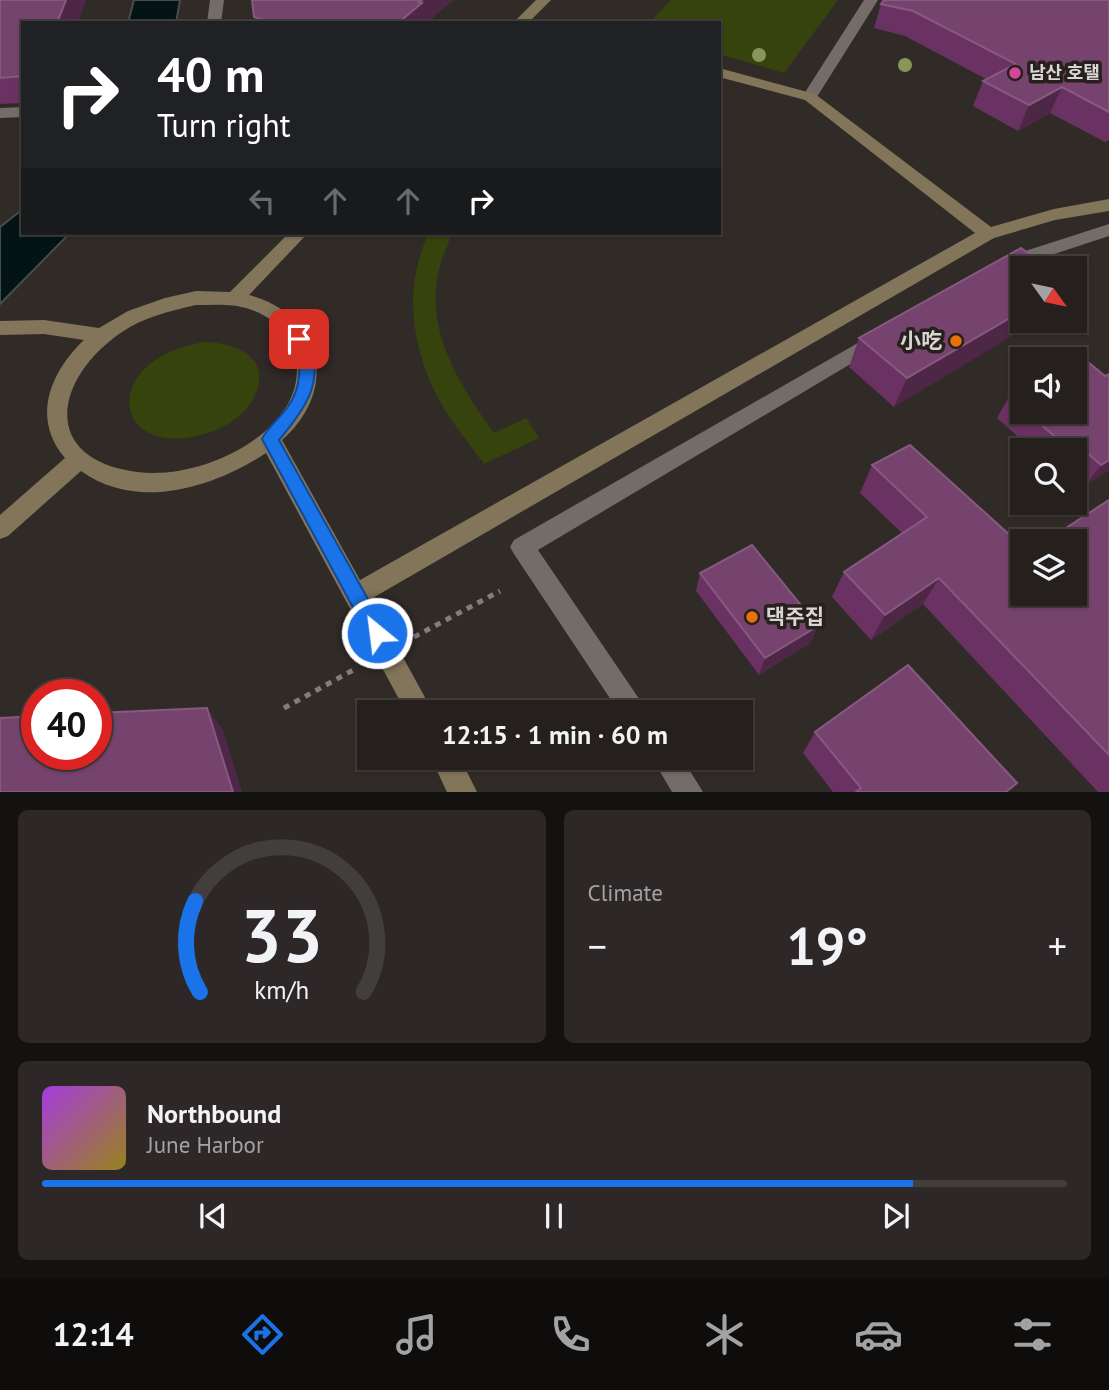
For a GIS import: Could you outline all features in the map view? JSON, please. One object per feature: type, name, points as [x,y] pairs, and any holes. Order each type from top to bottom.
[{"type":"main road","points":[[523,20],[544,0]]},
{"type":"main road","points":[[721,73],[810,97],[988,234]]},
{"type":"main road","points":[[356,595],[988,234],[1054,215],[1109,205]]},
{"type":"main road","points":[[234,299],[297,235]]},
{"type":"main road","points":[[196,298],[234,299],[268,308],[292,326],[306,351],[307,380],[295,410],[270,439],[234,463],[203,474],[148,483],[108,477],[78,460],[60,435],[56,406],[66,376],[88,348],[118,324],[156,307],[196,298]]},
{"type":"main road","points":[[0,327],[44,327],[103,336]]},
{"type":"main road","points":[[270,439],[413,700]]},
{"type":"main road","points":[[0,529],[78,460]]},
{"type":"main road","points":[[451,770],[463,792]]},
{"type":"street","points":[[214,21],[216,0]]},
{"type":"street","points":[[810,97],[871,0]]},
{"type":"street","points":[[0,113],[21,112]]},
{"type":"street","points":[[984,279],[1020,259],[1109,230]]},
{"type":"street","points":[[627,700],[522,547],[900,327]]},
{"type":"street","points":[[674,770],[689,792]]},
{"type":"green space","points":[[671,0],[838,0],[784,73],[721,55],[721,21],[651,21]]},
{"type":"green space","points":[[428,235],[451,235],[439,269],[436,314],[448,356],[469,396],[494,433],[526,418],[539,438],[484,464],[438,398],[416,337],[413,295],[421,253]]},
{"type":"green space","points":[[206,342],[231,346],[251,357],[257,365],[259,375],[258,387],[252,401],[232,422],[205,434],[173,439],[150,434],[135,421],[129,404],[133,385],[147,367],[171,351]]},
{"type":"shaded area","points":[[134,0],[180,0],[176,21],[129,21]]},
{"type":"shaded area","points":[[21,211],[21,235],[68,235],[0,304],[0,227]]},
{"type":"building","points":[[0,0],[66,0],[58,21],[21,21],[21,76],[0,78]]},
{"type":"building","points":[[252,0],[422,0],[419,2],[422,3],[400,21],[267,21],[254,17]]},
{"type":"building","points":[[884,0],[1109,0],[1109,112],[1062,87],[1029,105],[983,81],[1016,64],[913,11],[881,4]]},
{"type":"building","points":[[1021,248],[1032,256],[1010,256],[1010,318],[907,378],[859,338]]},
{"type":"building","points":[[1087,361],[1105,376],[1109,374],[1109,460],[1101,465],[1087,452],[1087,438],[1057,438],[1040,424],[1087,424]]},
{"type":"building","points":[[910,445],[1010,535],[1010,606],[1087,606],[1087,529],[1064,529],[1109,500],[1109,755],[939,578],[885,615],[844,572],[927,517],[872,465]]},
{"type":"building","name":"댁주집","points":[[752,545],[818,626],[765,658],[700,573]]},
{"type":"building","points":[[908,665],[1017,783],[1006,792],[856,792],[861,788],[815,732]]},
{"type":"building","points":[[207,708],[233,792],[0,792],[0,718],[21,717],[21,770],[112,770],[112,712]]},
{"type":"place","name":"남산 호탤","points":[[1015,73]]},
{"type":"place","name":"小吃","points":[[956,341]]},
{"type":"place","name":"댁주집","points":[[752,617]]},
{"type":"route","points":[[299,339],[306,351],[307,380],[295,410],[270,439],[377,633]]}]
